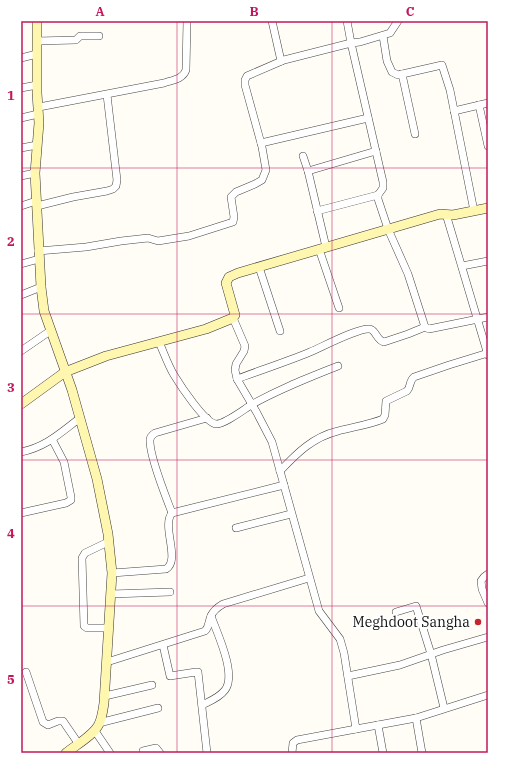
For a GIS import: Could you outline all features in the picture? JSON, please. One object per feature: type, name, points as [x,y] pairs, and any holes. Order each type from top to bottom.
[{"type":"street","points":[[37,21],[37,85],[39,123],[35,173],[41,287],[44,311],[80,418],[97,478],[108,542],[112,573],[105,696],[97,727],[110,753]]},
{"type":"street","points":[[21,118],[38,111],[164,83],[183,76],[186,70],[187,21]]},
{"type":"street","points":[[272,21],[281,61]]},
{"type":"street","points":[[317,211],[378,195],[383,188],[347,21]]},
{"type":"street","points":[[21,264],[39,255],[121,240],[148,238],[158,241],[189,236],[230,224],[233,222],[234,218],[231,196],[236,192],[262,180],[266,170],[261,143],[245,85],[247,76],[281,61],[383,36],[390,33],[398,21]]},
{"type":"street","points":[[37,41],[76,40],[82,35],[98,36]]},
{"type":"street","points":[[383,36],[387,62],[392,72],[398,75],[442,65],[454,111],[474,211]]},
{"type":"street","points":[[21,58],[37,54]]},
{"type":"street","points":[[402,74],[415,134]]},
{"type":"street","points":[[21,88],[37,85]]},
{"type":"street","points":[[21,206],[107,191],[116,186],[117,180],[107,95]]},
{"type":"street","points":[[454,111],[488,104]]},
{"type":"street","points":[[479,105],[488,146]]},
{"type":"street","points":[[261,143],[368,118]]},
{"type":"street","points":[[21,148],[37,145]]},
{"type":"street","points":[[308,171],[376,151]]},
{"type":"street","points":[[303,156],[317,211],[322,248],[339,308]]},
{"type":"street","points":[[21,176],[35,173]]},
{"type":"street","points":[[378,195],[388,229],[408,274],[425,327]]},
{"type":"street","points":[[356,730],[348,676],[340,639],[319,610],[272,442],[238,379],[235,370],[236,364],[244,351],[245,346],[233,318],[235,315],[226,283],[228,279],[238,273],[440,214],[453,215],[488,208]]},
{"type":"street","points":[[280,471],[298,452],[316,439],[335,431],[383,419],[385,415],[386,401],[407,391],[411,380],[414,377],[488,354],[446,214]]},
{"type":"street","points":[[462,266],[488,261]]},
{"type":"street","points":[[259,267],[280,331]]},
{"type":"street","points":[[21,295],[41,287]]},
{"type":"street","points":[[238,379],[309,353],[341,338],[364,330],[370,329],[374,331],[377,339],[384,342],[425,327],[429,328],[488,317]]},
{"type":"street","points":[[21,404],[65,372],[106,356],[206,329],[233,318]]},
{"type":"street","points":[[21,351],[51,334]]},
{"type":"street","points":[[159,342],[174,374],[182,387],[202,413],[216,424],[225,421],[252,404],[288,386],[338,366]]},
{"type":"street","points":[[21,452],[35,449],[52,439],[80,418]]},
{"type":"street","points":[[172,513],[152,453],[150,441],[151,436],[155,433],[207,418]]},
{"type":"street","points":[[21,513],[66,503],[71,500],[64,462],[52,439]]},
{"type":"street","points":[[112,573],[166,569],[170,567],[171,552],[168,523],[169,517],[172,513],[284,485]]},
{"type":"street","points":[[236,528],[291,514]]},
{"type":"street","points":[[108,542],[85,553],[82,558],[84,626],[87,628],[109,628]]},
{"type":"street","points":[[488,574],[481,581],[482,589],[488,601]]},
{"type":"street","points":[[107,662],[205,631],[209,626],[211,616],[222,604],[309,578]]},
{"type":"street","points":[[111,594],[170,592]]},
{"type":"street","points":[[396,612],[416,606],[431,654],[444,708]]},
{"type":"street","points":[[202,705],[214,700],[222,694],[226,689],[228,680],[227,662],[211,616]]},
{"type":"street","points":[[348,676],[400,665],[488,637]]},
{"type":"street","points":[[163,645],[170,676],[198,672],[207,753]]},
{"type":"street","points":[[26,672],[43,722],[48,725],[62,721],[78,743]]},
{"type":"street","points":[[105,696],[152,686]]},
{"type":"street","points":[[292,753],[293,743],[297,740],[416,718],[488,695]]},
{"type":"street","points":[[66,753],[97,727],[158,708]]},
{"type":"street","points":[[416,718],[422,753]]},
{"type":"street","points":[[378,726],[382,749]]},
{"type":"street","points":[[143,751],[156,748],[160,753]]},
{"type":"place","name":"Meghdoot Sangha","points":[[478,622]]}]
